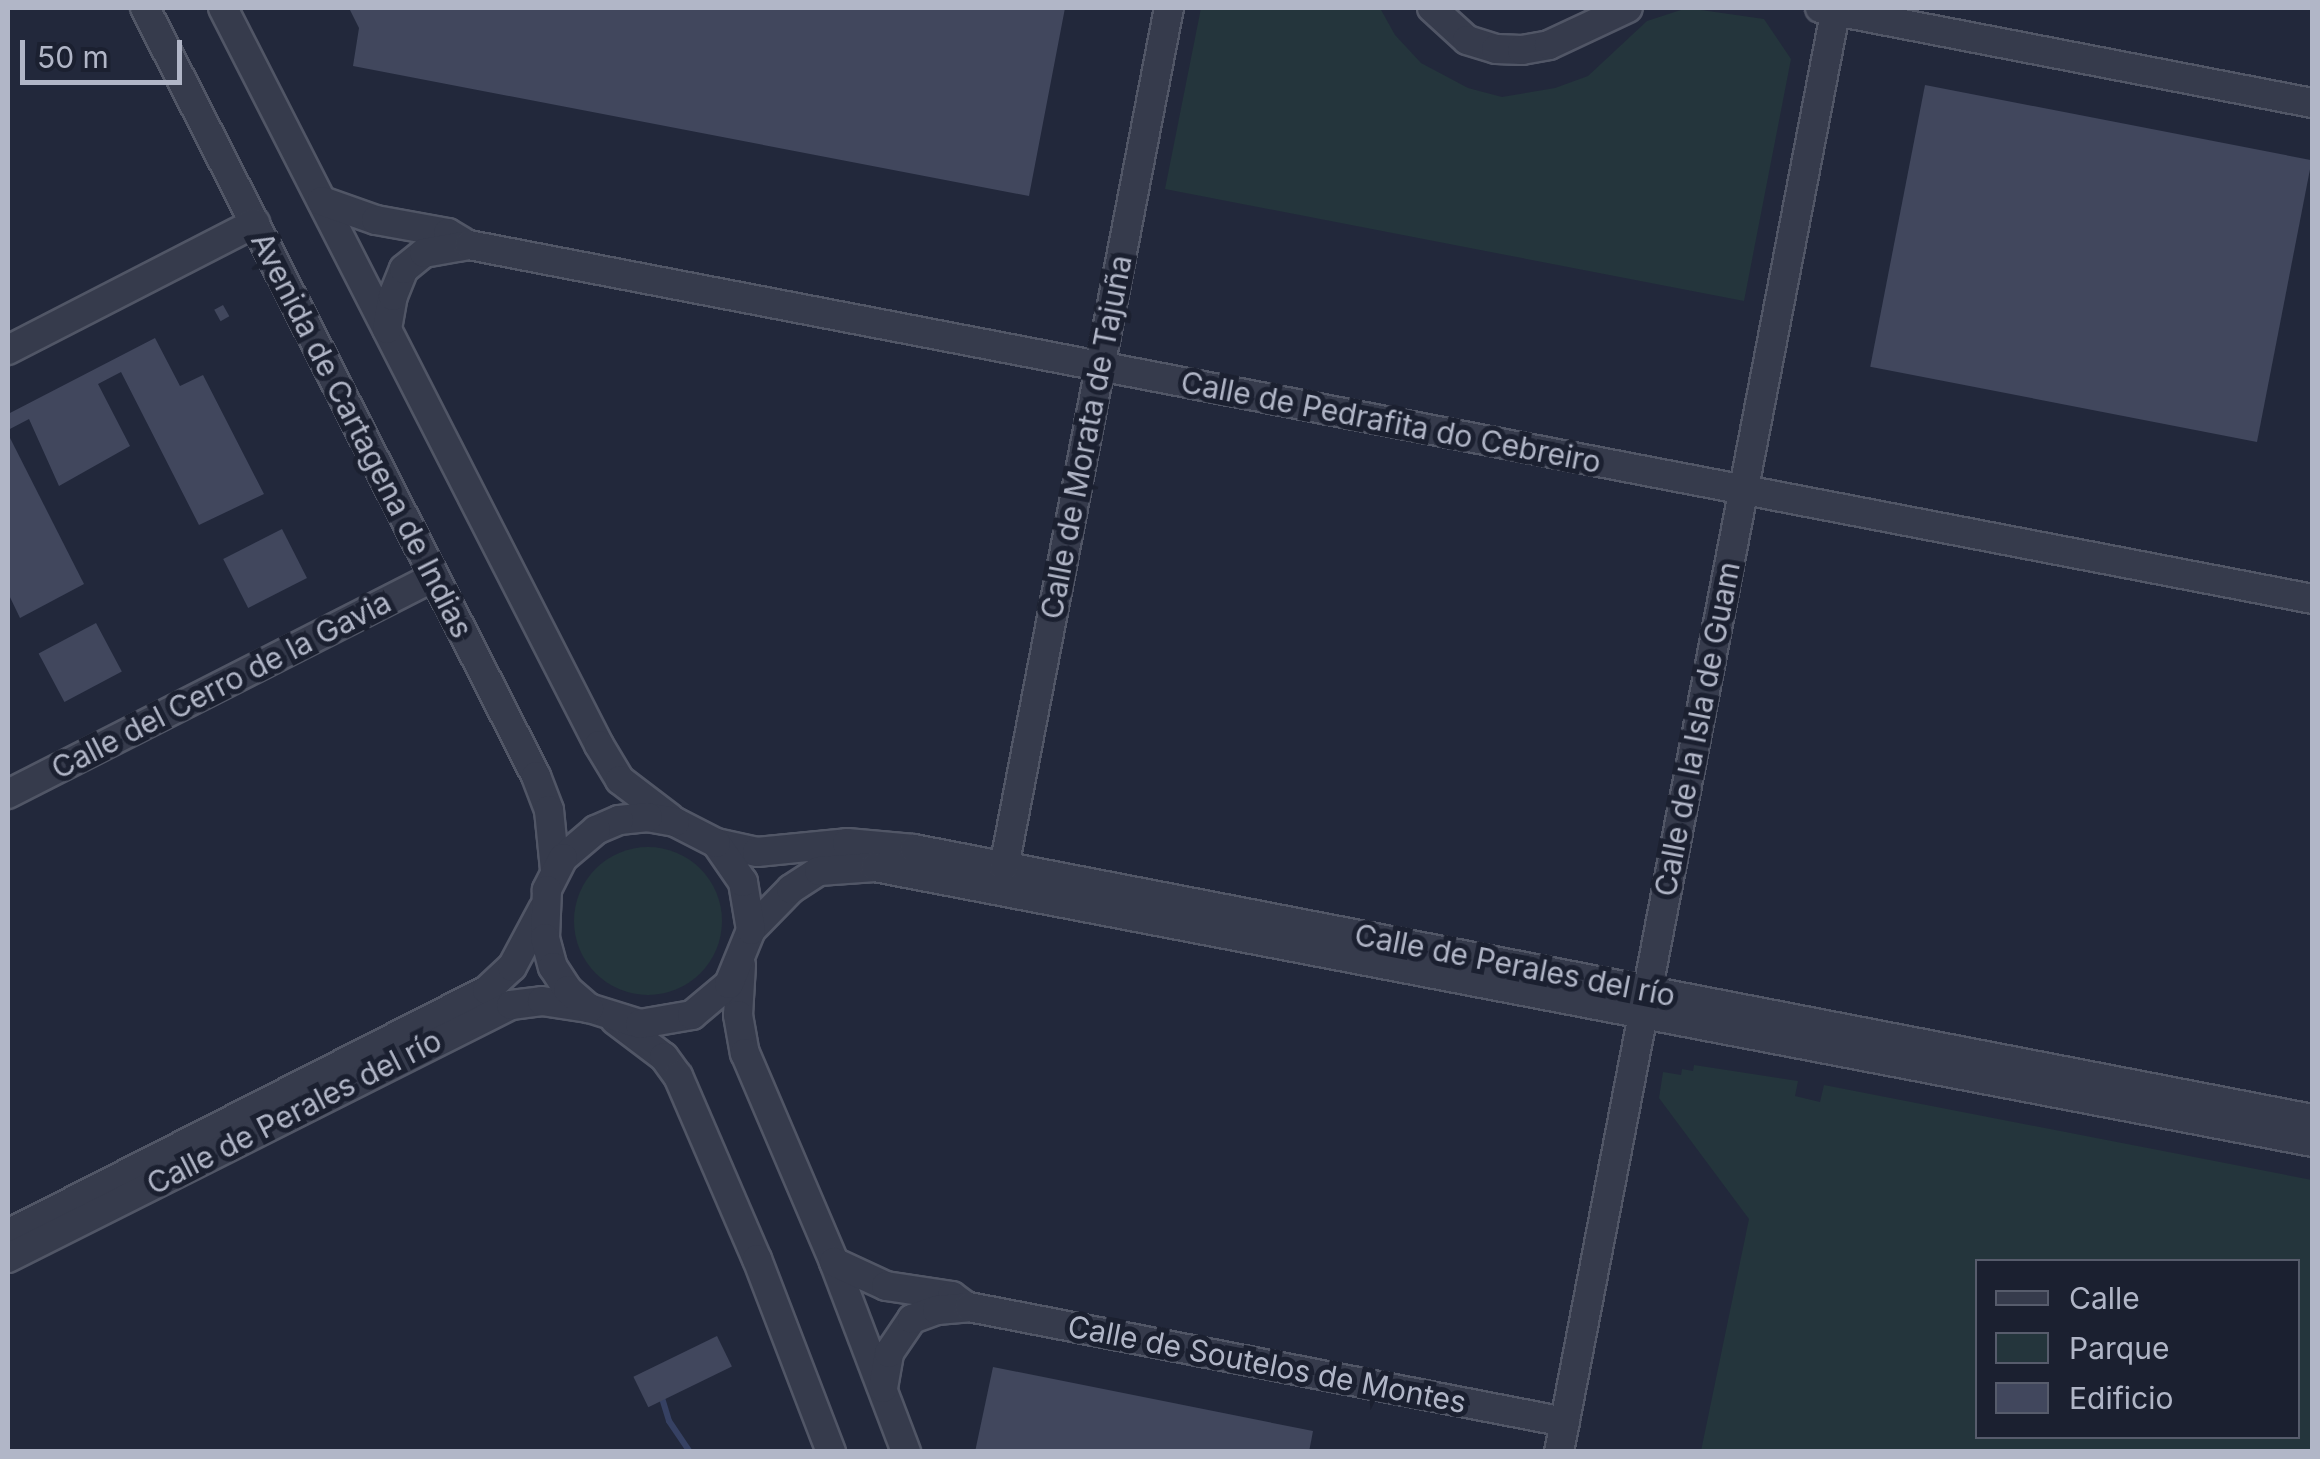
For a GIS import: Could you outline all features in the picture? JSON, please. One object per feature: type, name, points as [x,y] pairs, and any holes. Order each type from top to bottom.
[{"type":"street","name":"Avenida de Cartagena de Indias","points":[[144,8],[543,791],[551,820],[555,870]]},
{"type":"street","points":[[223,8],[599,745],[620,780],[675,822],[716,843],[743,882],[751,930],[741,964],[740,1036],[834,1262],[906,1452]]},
{"type":"street","name":"Calle de Morata de Tajuña","points":[[1004,867],[1168,8]]},
{"type":"street","points":[[1432,8],[1467,40],[1496,48],[1548,45],[1628,8]]},
{"type":"street","points":[[1572,34],[1597,8]]},
{"type":"street","points":[[1830,9],[2312,103]]},
{"type":"street","name":"Calle de la Isla de Guam","points":[[1559,1452],[1743,489],[1830,9]]},
{"type":"street","name":"Calle de Pedrafita do Cebreiro","points":[[322,201],[376,220],[448,232],[469,246]]},
{"type":"street","points":[[8,350],[255,223]]},
{"type":"street","name":"Calle de Pedrafita do Cebreiro","points":[[387,329],[393,296],[404,269],[424,253],[469,246],[2312,600]]},
{"type":"street","name":"Calle del Cerro de la Gavia","points":[[8,794],[434,577]]},
{"type":"street","points":[[675,822],[648,817],[619,820],[578,843],[555,870],[544,908],[545,938],[554,967],[568,990],[664,1057],[678,1076],[757,1259],[831,1452]]},
{"type":"street","name":"Calle de Perales del río","points":[[716,843],[758,852],[871,844],[1004,867],[2312,1142]]},
{"type":"street","name":"Calle de Perales del río","points":[[751,930],[790,889],[819,872],[875,867],[2312,1119]]},
{"type":"street","name":"Calle de Perales del río","points":[[8,1234],[487,990],[512,967],[544,908]]},
{"type":"street","points":[[599,1012],[640,1024],[692,1015],[710,1004],[741,964]]},
{"type":"street","name":"Calle de Perales del río","points":[[8,1258],[493,1012],[526,1002],[599,1012]]},
{"type":"street","name":"Calle de Soutelos de Montes","points":[[834,1262],[872,1281],[952,1296],[969,1307]]},
{"type":"street","name":"Calle de Soutelos de Montes","points":[[884,1388],[889,1353],[912,1320],[938,1310],[969,1307],[1565,1422]]},
{"type":"green space","points":[[1201,8],[1380,8],[1395,35],[1421,63],[1468,88],[1502,97],[1555,88],[1588,76],[1647,21],[1687,8],[1764,19],[1791,59],[1744,301],[1165,189]]},
{"type":"green space","points":[[648,847],[676,853],[700,869],[716,893],[722,921],[716,949],[700,973],[676,989],[648,995],[620,989],[596,973],[580,949],[574,921],[580,893],[596,869],[620,853]]},
{"type":"green space","points":[[1694,1065],[1798,1081],[1795,1096],[1820,1102],[1824,1085],[2312,1180],[2312,1451],[1701,1451],[1749,1219],[1659,1098],[1663,1072],[1681,1075],[1682,1069],[1693,1071]]},
{"type":"building","points":[[349,8],[1065,8],[1029,196],[353,66],[359,28]]},
{"type":"building","points":[[1925,85],[2312,160],[2257,442],[1870,367]]},
{"type":"building","points":[[223,305],[229,316],[221,321],[214,310]]},
{"type":"building","points":[[155,338],[180,386],[203,375],[264,494],[199,525],[121,372],[98,384],[130,446],[59,486],[29,419],[8,430],[8,414]]},
{"type":"building","points":[[8,434],[84,584],[20,618],[8,593]]},
{"type":"building","points":[[282,529],[307,578],[248,608],[223,559]]},
{"type":"building","points":[[96,623],[122,672],[64,702],[39,654]]},
{"type":"building","points":[[717,1336],[732,1367],[648,1407],[633,1377]]},
{"type":"building","points":[[993,1367],[1313,1431],[1309,1452],[975,1452]]},
{"type":"waterway","points":[[662,1398],[669,1421],[690,1452]]}]
